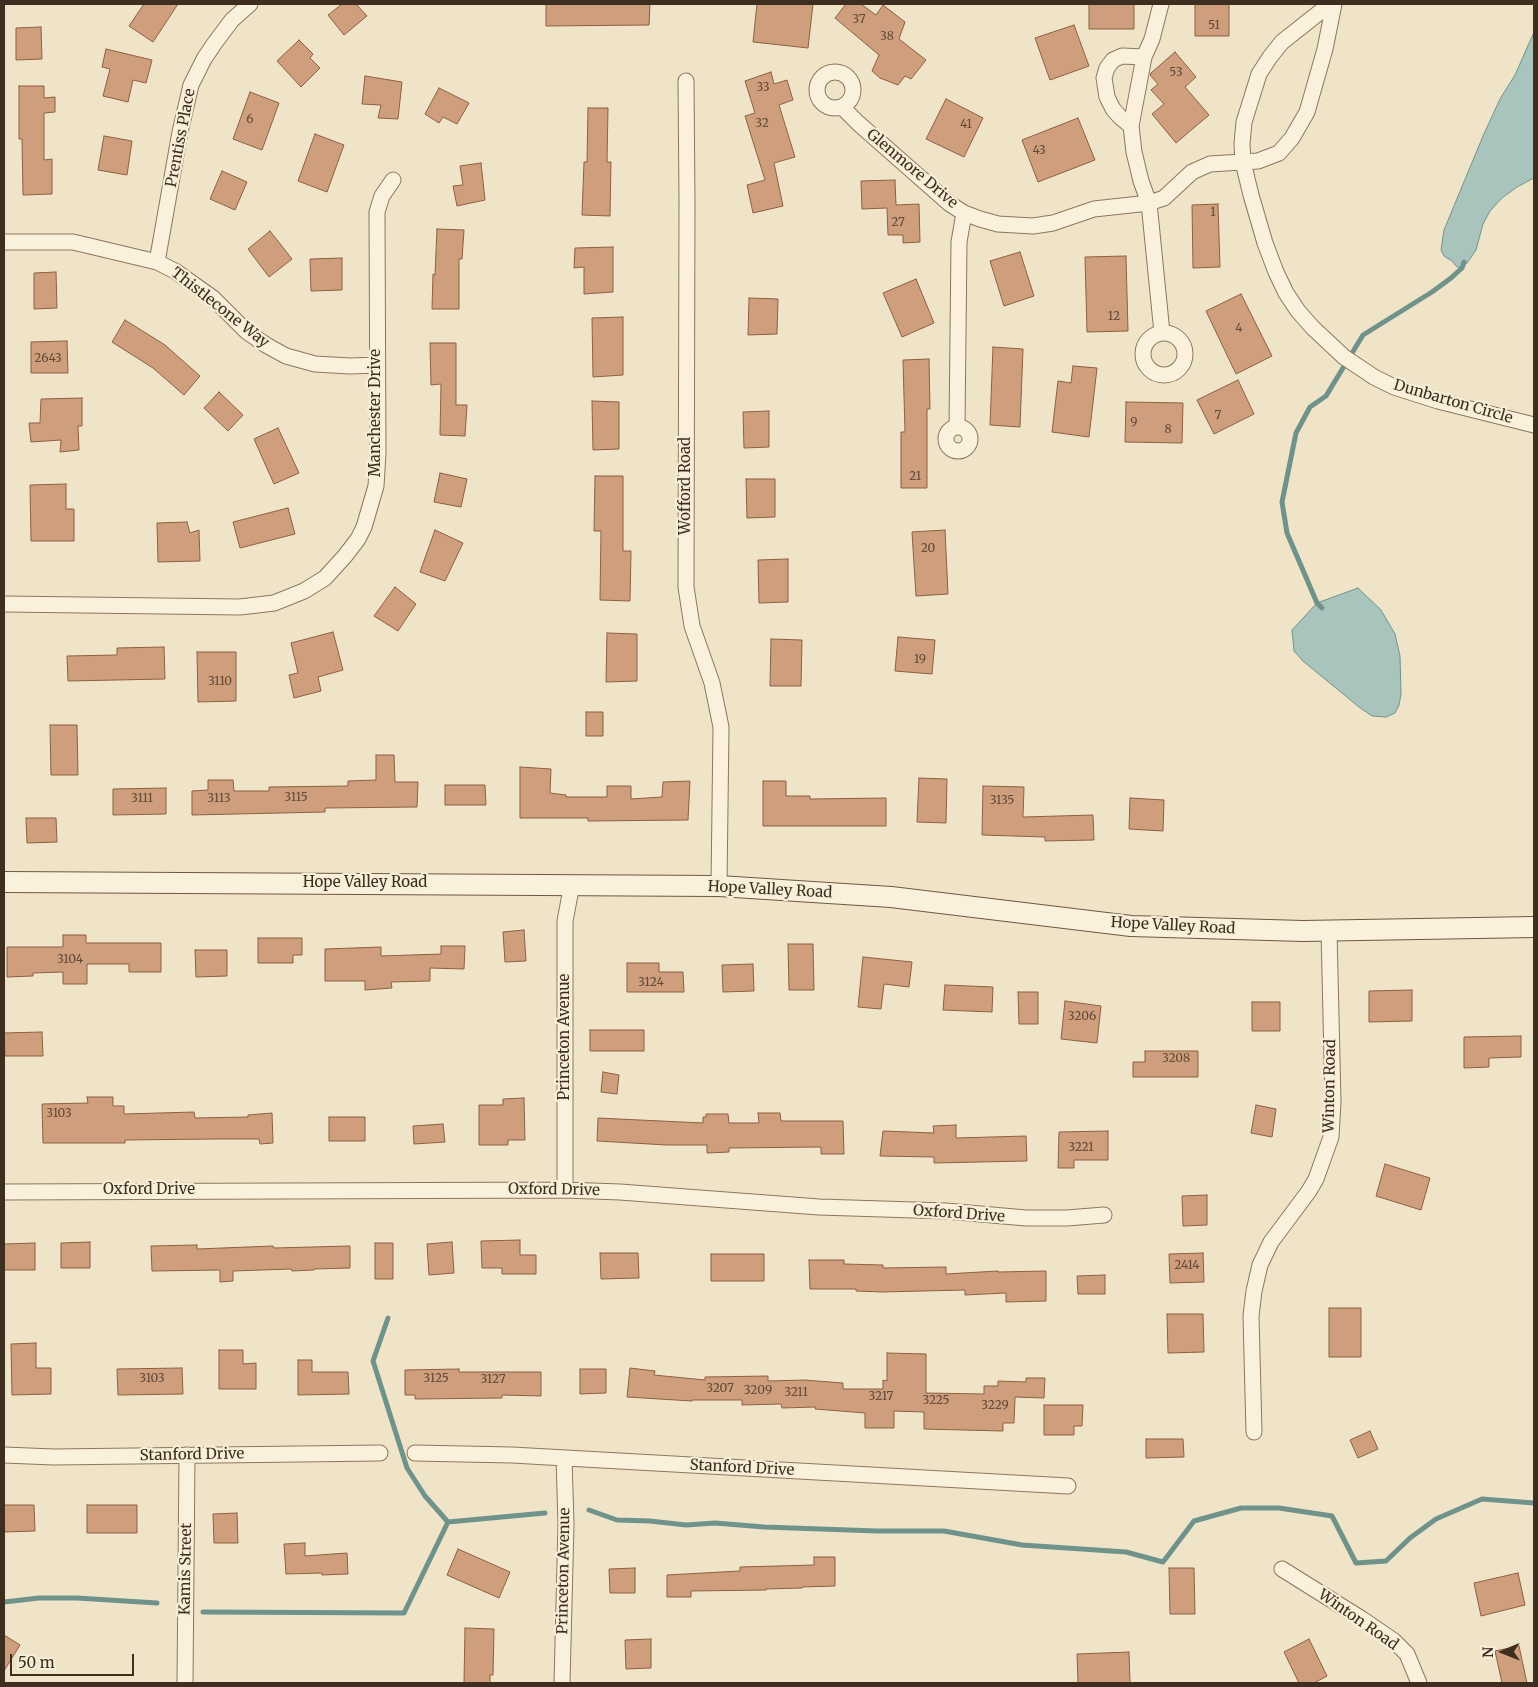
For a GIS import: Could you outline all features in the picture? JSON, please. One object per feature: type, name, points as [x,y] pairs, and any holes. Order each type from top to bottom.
[{"type":"main road","name":"Hope Valley Road","points":[[4,882],[719,886],[891,897],[1131,926],[1329,931],[1534,927]]},
{"type":"street","name":"Prentiss Place","points":[[157,262],[180,132],[191,85],[214,44],[232,20],[250,4]]},
{"type":"street","points":[[1161,4],[1152,39],[1144,57],[1131,126],[1134,152],[1149,203],[1162,333]]},
{"type":"street","name":"Dunbarton Circle","points":[[1332,4],[1282,42],[1270,56],[1259,74],[1244,122],[1243,162],[1256,214],[1276,272],[1286,294],[1298,311],[1330,344],[1344,357],[1374,377],[1394,387],[1438,401],[1534,425]]},
{"type":"street","name":"Glenmore Drive","points":[[842,107],[950,204],[980,220],[998,224],[1033,226],[1053,223],[1094,209],[1149,203],[1164,198],[1192,172],[1210,164],[1258,161],[1279,154],[1292,138],[1306,112],[1325,49],[1332,4]]},
{"type":"street","points":[[1131,126],[1120,118],[1113,109],[1107,97],[1104,78],[1107,68],[1113,60],[1122,56],[1144,57]]},
{"type":"street","name":"Wofford Road","points":[[686,81],[686,587],[692,626],[712,683],[721,728],[719,886]]},
{"type":"street","name":"Manchester Drive","points":[[4,604],[240,607],[274,603],[304,591],[325,578],[358,540],[364,527],[376,486],[378,453],[377,212],[382,196],[393,180]]},
{"type":"street","points":[[957,426],[959,242],[964,213]]},
{"type":"street","name":"Thistlecone Way","points":[[4,242],[73,242],[157,262],[175,271],[213,298],[246,331],[286,356],[315,364],[377,365]]},
{"type":"street","name":"Princeton Avenue","points":[[565,1190],[565,921],[572,884]]},
{"type":"street","name":"Winton Road","points":[[1254,1432],[1252,1316],[1254,1291],[1260,1265],[1264,1253],[1271,1242],[1316,1179],[1331,1137],[1333,1102],[1329,931]]},
{"type":"street","name":"Oxford Drive","points":[[4,1192],[565,1190],[620,1192],[819,1207],[946,1211],[1026,1218],[1068,1218],[1104,1215]]},
{"type":"street","name":"Stanford Drive","points":[[4,1455],[54,1457],[380,1453]]},
{"type":"street","name":"Stanford Drive","points":[[415,1453],[512,1455],[1068,1486]]},
{"type":"street","name":"Kamis Street","points":[[185,1683],[187,1455]]},
{"type":"street","name":"Princeton Avenue","points":[[562,1683],[566,1524],[564,1458]]},
{"type":"street","name":"Winton Road","points":[[1282,1569],[1394,1641],[1407,1654],[1419,1683]]},
{"type":"water","points":[[1534,32],[1534,178],[1502,198],[1490,211],[1483,224],[1476,250],[1463,267],[1457,267],[1444,256],[1441,250],[1444,230],[1483,136],[1500,99],[1515,75]]},
{"type":"water","points":[[1358,588],[1381,610],[1395,634],[1400,656],[1401,694],[1399,705],[1395,713],[1386,717],[1372,716],[1359,707],[1303,661],[1294,651],[1292,630],[1317,603]]},
{"type":"building","points":[[144,4],[178,4],[153,42],[129,26]]},
{"type":"building","points":[[342,4],[356,4],[367,16],[344,35],[328,15]]},
{"type":"building","points":[[546,4],[650,4],[649,25],[546,26]]},
{"type":"building","points":[[757,4],[813,4],[808,48],[753,42]]},
{"type":"building","points":[[846,4],[861,4],[876,15],[883,5],[905,22],[899,39],[926,60],[911,79],[905,76],[898,85],[880,78],[872,71],[879,55],[835,18]]},
{"type":"building","points":[[1089,4],[1134,4],[1134,29],[1089,29]]},
{"type":"building","points":[[1195,4],[1229,4],[1229,36],[1195,36]]},
{"type":"building","points":[[1074,25],[1089,66],[1050,80],[1035,38]]},
{"type":"building","points":[[41,27],[42,59],[16,60],[16,28]]},
{"type":"building","points":[[299,40],[313,54],[310,58],[320,68],[301,87],[277,61]]},
{"type":"building","points":[[106,49],[152,60],[146,83],[133,80],[128,102],[103,96],[110,69],[102,67]]},
{"type":"building","points":[[1175,52],[1196,77],[1185,87],[1209,115],[1176,143],[1152,114],[1164,104],[1151,90],[1158,84],[1150,75]]},
{"type":"building","points":[[771,72],[774,84],[787,80],[793,100],[779,105],[795,157],[774,163],[783,206],[753,213],[747,185],[765,180],[745,116],[755,113],[745,81]]},
{"type":"building","points":[[365,76],[402,82],[398,119],[378,118],[381,105],[362,104]]},
{"type":"building","points":[[19,86],[44,86],[44,98],[55,97],[55,112],[44,113],[44,160],[52,159],[52,194],[23,195],[22,139],[19,139]]},
{"type":"building","points":[[439,88],[469,103],[457,124],[443,117],[439,123],[425,114]]},
{"type":"building","points":[[250,92],[279,103],[262,150],[233,139]]},
{"type":"building","points":[[946,99],[983,118],[964,157],[926,139]]},
{"type":"building","points":[[588,108],[608,108],[607,162],[611,162],[610,216],[582,215],[584,162],[587,162]]},
{"type":"building","points":[[1078,118],[1095,160],[1038,182],[1022,140]]},
{"type":"building","points":[[315,134],[344,145],[327,192],[298,181]]},
{"type":"building","points":[[104,136],[132,141],[127,175],[98,170]]},
{"type":"building","points":[[481,163],[485,200],[457,206],[453,186],[463,185],[460,166]]},
{"type":"building","points":[[222,171],[247,182],[235,210],[210,199]]},
{"type":"building","points":[[895,180],[896,205],[919,204],[920,242],[903,243],[903,235],[888,235],[887,208],[862,209],[861,181]]},
{"type":"building","points":[[1218,204],[1220,267],[1193,268],[1192,205]]},
{"type":"building","points":[[437,229],[464,230],[462,259],[459,259],[459,309],[432,309]]},
{"type":"building","points":[[270,231],[292,259],[269,277],[248,249]]},
{"type":"building","points":[[613,247],[613,292],[584,294],[584,267],[574,268],[575,248]]},
{"type":"building","points":[[1020,252],[1034,296],[1004,306],[990,261]]},
{"type":"building","points":[[1126,256],[1128,331],[1087,332],[1085,257]]},
{"type":"building","points":[[342,258],[342,290],[311,291],[310,259]]},
{"type":"building","points":[[56,272],[57,308],[34,309],[34,273]]},
{"type":"building","points":[[916,279],[934,323],[902,337],[883,293]]},
{"type":"building","points":[[1241,294],[1272,356],[1236,374],[1206,311]]},
{"type":"building","points":[[749,298],[778,299],[777,334],[748,335]]},
{"type":"building","points":[[623,317],[623,375],[593,377],[592,318]]},
{"type":"building","points":[[125,320],[165,345],[200,376],[184,395],[153,368],[112,342]]},
{"type":"building","points":[[67,341],[68,373],[31,373],[31,342]]},
{"type":"building","points":[[430,343],[456,343],[456,405],[467,405],[465,436],[440,435],[441,384],[431,385]]},
{"type":"building","points":[[993,347],[1023,349],[1020,427],[990,425]]},
{"type":"building","points":[[929,359],[930,409],[927,409],[927,488],[901,488],[901,432],[905,432],[903,360]]},
{"type":"building","points":[[1073,366],[1097,368],[1089,437],[1052,432],[1058,381],[1071,383]]},
{"type":"building","points":[[1238,380],[1254,414],[1214,434],[1197,400]]},
{"type":"building","points":[[219,392],[243,415],[228,431],[204,408]]},
{"type":"building","points":[[82,398],[82,426],[78,426],[79,450],[60,452],[61,440],[31,442],[29,423],[40,423],[41,399]]},
{"type":"building","points":[[592,401],[619,402],[619,449],[593,450]]},
{"type":"building","points":[[1126,402],[1183,403],[1182,443],[1125,442]]},
{"type":"building","points":[[769,411],[769,447],[744,448],[743,412]]},
{"type":"building","points":[[278,428],[299,473],[274,484],[254,439]]},
{"type":"building","points":[[440,473],[467,479],[461,507],[434,502]]},
{"type":"building","points":[[595,476],[623,476],[623,551],[631,551],[630,601],[600,600],[601,531],[594,531]]},
{"type":"building","points":[[746,479],[775,479],[775,517],[747,518]]},
{"type":"building","points":[[66,484],[66,509],[74,509],[74,541],[31,541],[30,485]]},
{"type":"building","points":[[288,508],[295,534],[240,548],[233,522]]},
{"type":"building","points":[[187,522],[190,533],[199,530],[200,561],[158,562],[157,523]]},
{"type":"building","points":[[435,530],[463,543],[445,581],[420,572]]},
{"type":"building","points":[[945,530],[948,594],[916,596],[912,532]]},
{"type":"building","points":[[788,559],[788,602],[759,603],[758,560]]},
{"type":"building","points":[[395,587],[416,604],[398,631],[374,616]]},
{"type":"building","points":[[333,632],[343,670],[318,677],[321,691],[294,698],[289,675],[298,673],[291,643]]},
{"type":"building","points":[[607,633],[637,634],[637,681],[606,682]]},
{"type":"building","points":[[898,637],[935,640],[932,674],[895,671]]},
{"type":"building","points":[[771,639],[802,640],[801,686],[770,686]]},
{"type":"building","points":[[164,647],[165,679],[68,681],[67,656],[117,655],[117,648]]},
{"type":"building","points":[[197,652],[236,652],[236,701],[198,702]]},
{"type":"building","points":[[586,712],[603,712],[603,736],[586,736]]},
{"type":"building","points":[[50,725],[77,725],[78,775],[51,775]]},
{"type":"building","points":[[376,755],[394,755],[395,782],[418,782],[417,807],[325,808],[325,812],[192,815],[192,791],[208,790],[208,780],[233,780],[234,791],[269,791],[269,787],[348,786],[348,781],[376,780]]},
{"type":"building","points":[[520,767],[551,769],[550,793],[566,795],[566,797],[607,797],[607,786],[631,786],[631,799],[662,797],[663,782],[690,781],[688,820],[588,821],[588,818],[520,818]]},
{"type":"building","points":[[919,778],[947,779],[946,823],[917,822]]},
{"type":"building","points":[[763,781],[786,781],[786,796],[810,796],[810,799],[886,798],[886,826],[763,826]]},
{"type":"building","points":[[445,785],[485,785],[486,805],[445,805]]},
{"type":"building","points":[[983,786],[1024,787],[1023,817],[1093,815],[1094,840],[1045,841],[1045,837],[982,835]]},
{"type":"building","points":[[166,788],[166,814],[113,815],[113,789]]},
{"type":"building","points":[[1130,798],[1164,800],[1163,831],[1129,829]]},
{"type":"building","points":[[26,818],[56,818],[57,842],[27,843]]},
{"type":"building","points":[[524,930],[526,961],[505,962],[503,932]]},
{"type":"building","points":[[63,935],[86,935],[86,943],[161,943],[161,972],[129,972],[129,964],[87,964],[87,984],[63,984],[63,972],[33,973],[33,976],[7,977],[7,947],[63,947]]},
{"type":"building","points":[[258,938],[302,938],[302,955],[293,955],[293,963],[258,963]]},
{"type":"building","points":[[788,944],[813,944],[814,990],[789,990]]},
{"type":"building","points":[[441,946],[465,946],[464,969],[430,968],[430,981],[391,982],[392,988],[365,990],[365,981],[325,981],[325,949],[381,947],[381,956],[441,954]]},
{"type":"building","points":[[195,950],[227,950],[227,976],[196,977]]},
{"type":"building","points":[[863,957],[912,962],[909,987],[884,984],[881,1009],[858,1007]]},
{"type":"building","points":[[627,963],[659,963],[659,972],[683,972],[684,992],[627,992]]},
{"type":"building","points":[[753,964],[754,991],[723,992],[722,965]]},
{"type":"building","points":[[945,985],[993,987],[992,1012],[943,1010]]},
{"type":"building","points":[[1412,990],[1412,1021],[1369,1022],[1369,991]]},
{"type":"building","points":[[1018,992],[1038,992],[1038,1024],[1019,1024]]},
{"type":"building","points":[[1065,1001],[1101,1006],[1097,1043],[1061,1039]]},
{"type":"building","points":[[1252,1002],[1280,1002],[1280,1031],[1252,1031]]},
{"type":"building","points":[[590,1030],[644,1030],[644,1051],[590,1051]]},
{"type":"building","points":[[42,1032],[43,1056],[5,1056],[4,1033]]},
{"type":"building","points":[[1521,1036],[1521,1057],[1489,1058],[1489,1067],[1464,1068],[1464,1037]]},
{"type":"building","points":[[1145,1051],[1198,1051],[1198,1077],[1133,1077],[1133,1062],[1145,1062]]},
{"type":"building","points":[[603,1072],[619,1075],[617,1094],[601,1092]]},
{"type":"building","points":[[87,1097],[113,1097],[113,1106],[124,1106],[124,1114],[194,1112],[195,1118],[248,1117],[248,1115],[272,1113],[273,1143],[260,1144],[259,1139],[214,1139],[125,1140],[125,1143],[43,1143],[42,1104],[88,1103]]},
{"type":"building","points":[[524,1098],[525,1140],[508,1140],[508,1145],[479,1145],[479,1105],[503,1105],[503,1099]]},
{"type":"building","points":[[1256,1105],[1276,1109],[1272,1137],[1251,1133]]},
{"type":"building","points":[[758,1113],[780,1113],[781,1121],[843,1121],[844,1154],[821,1154],[821,1147],[729,1148],[729,1152],[707,1153],[707,1145],[597,1141],[598,1118],[703,1123],[703,1117],[706,1117],[706,1114],[728,1114],[729,1123],[759,1123]]},
{"type":"building","points":[[329,1117],[365,1117],[365,1141],[329,1141]]},
{"type":"building","points":[[443,1124],[445,1142],[414,1144],[413,1126]]},
{"type":"building","points":[[956,1125],[956,1138],[1026,1136],[1027,1161],[934,1163],[934,1157],[880,1156],[883,1131],[934,1133],[933,1126]]},
{"type":"building","points":[[1108,1131],[1108,1160],[1074,1160],[1074,1168],[1058,1168],[1059,1132]]},
{"type":"building","points":[[1385,1164],[1430,1178],[1421,1210],[1376,1196]]},
{"type":"building","points":[[1207,1195],[1207,1225],[1183,1226],[1182,1196]]},
{"type":"building","points":[[520,1240],[520,1255],[536,1255],[536,1274],[502,1274],[502,1268],[482,1268],[481,1241]]},
{"type":"building","points":[[90,1242],[90,1268],[61,1268],[61,1243]]},
{"type":"building","points":[[452,1242],[454,1273],[429,1275],[427,1244]]},
{"type":"building","points":[[35,1243],[35,1270],[4,1270],[4,1244]]},
{"type":"building","points":[[375,1243],[393,1243],[393,1279],[375,1279]]},
{"type":"building","points":[[197,1245],[197,1249],[273,1246],[274,1248],[350,1246],[350,1268],[292,1271],[291,1269],[233,1271],[233,1281],[220,1282],[220,1270],[152,1271],[151,1246]]},
{"type":"building","points":[[600,1253],[638,1253],[639,1278],[601,1279]]},
{"type":"building","points":[[1203,1253],[1204,1282],[1170,1283],[1169,1254]]},
{"type":"building","points":[[711,1254],[764,1254],[764,1281],[711,1281]]},
{"type":"building","points":[[809,1260],[844,1260],[844,1264],[883,1265],[883,1268],[946,1267],[946,1274],[1046,1271],[1046,1301],[1006,1302],[1006,1293],[965,1295],[965,1290],[882,1292],[856,1291],[856,1289],[810,1289]]},
{"type":"building","points":[[1105,1275],[1105,1294],[1078,1294],[1077,1276]]},
{"type":"building","points":[[1329,1308],[1361,1308],[1361,1357],[1329,1357]]},
{"type":"building","points":[[1167,1314],[1203,1314],[1204,1352],[1168,1353]]},
{"type":"building","points":[[36,1343],[36,1368],[51,1368],[51,1394],[12,1395],[11,1344]]},
{"type":"building","points":[[219,1350],[243,1350],[243,1364],[256,1363],[256,1389],[219,1389]]},
{"type":"building","points":[[887,1353],[926,1354],[926,1393],[984,1394],[984,1386],[998,1386],[998,1381],[1026,1382],[1026,1378],[1045,1378],[1044,1398],[1015,1397],[1014,1423],[1003,1423],[1003,1431],[924,1429],[924,1412],[894,1411],[894,1428],[865,1428],[865,1413],[815,1409],[816,1407],[782,1408],[781,1404],[742,1405],[742,1400],[692,1401],[627,1397],[630,1368],[655,1371],[654,1375],[705,1380],[705,1377],[768,1376],[768,1381],[804,1380],[843,1383],[843,1389],[883,1389],[883,1380],[887,1381]]},
{"type":"building","points":[[298,1360],[312,1360],[312,1372],[348,1372],[349,1394],[298,1395]]},
{"type":"building","points":[[182,1368],[183,1394],[118,1395],[117,1369]]},
{"type":"building","points":[[459,1369],[459,1372],[541,1372],[541,1396],[502,1395],[502,1398],[415,1399],[415,1395],[405,1395],[405,1370]]},
{"type":"building","points":[[580,1369],[606,1369],[606,1393],[580,1394]]},
{"type":"building","points":[[1044,1405],[1083,1405],[1082,1426],[1074,1426],[1074,1435],[1044,1435]]},
{"type":"building","points":[[1370,1431],[1378,1449],[1358,1458],[1350,1440]]},
{"type":"building","points":[[1146,1439],[1183,1439],[1184,1457],[1146,1458]]},
{"type":"building","points":[[4,1505],[34,1505],[35,1531],[4,1532]]},
{"type":"building","points":[[87,1505],[137,1505],[137,1533],[87,1533]]},
{"type":"building","points":[[237,1513],[238,1543],[214,1543],[213,1514]]},
{"type":"building","points":[[305,1543],[305,1556],[347,1553],[348,1574],[286,1574],[284,1544]]},
{"type":"building","points":[[458,1549],[510,1572],[499,1598],[447,1575]]},
{"type":"building","points":[[814,1557],[835,1557],[835,1586],[766,1590],[691,1591],[691,1597],[667,1597],[667,1575],[740,1571],[740,1567],[814,1565]]},
{"type":"building","points":[[635,1568],[635,1593],[610,1593],[609,1569]]},
{"type":"building","points":[[1169,1568],[1194,1568],[1195,1614],[1170,1614]]},
{"type":"building","points":[[1518,1573],[1525,1605],[1481,1616],[1474,1583]]},
{"type":"building","points":[[465,1628],[494,1629],[493,1675],[490,1675],[490,1683],[464,1683]]},
{"type":"building","points":[[4,1635],[20,1645],[4,1671]]},
{"type":"building","points":[[651,1639],[651,1668],[626,1669],[625,1640]]},
{"type":"building","points":[[1309,1639],[1327,1676],[1314,1683],[1299,1683],[1284,1652]]},
{"type":"building","points":[[1519,1646],[1527,1683],[1502,1683],[1495,1651]]},
{"type":"building","points":[[1129,1652],[1130,1683],[1078,1683],[1077,1654]]},
{"type":"waterway","points":[[1322,608],[1317,603],[1287,533],[1282,502],[1296,433],[1310,407],[1326,396],[1363,335],[1432,292],[1462,268],[1464,262]]},
{"type":"waterway","points":[[388,1318],[373,1361],[407,1468],[425,1496],[448,1522]]},
{"type":"waterway","points":[[589,1510],[617,1520],[686,1525],[715,1523],[764,1527],[877,1531],[944,1531],[1022,1545],[1126,1552],[1163,1562],[1194,1521],[1241,1508],[1279,1508],[1332,1516],[1356,1563],[1386,1561],[1410,1538],[1436,1519],[1482,1499],[1534,1503]]},
{"type":"waterway","points":[[203,1612],[404,1613],[448,1522],[545,1513]]},
{"type":"waterway","points":[[4,1602],[39,1598],[77,1598],[157,1603]]}]
